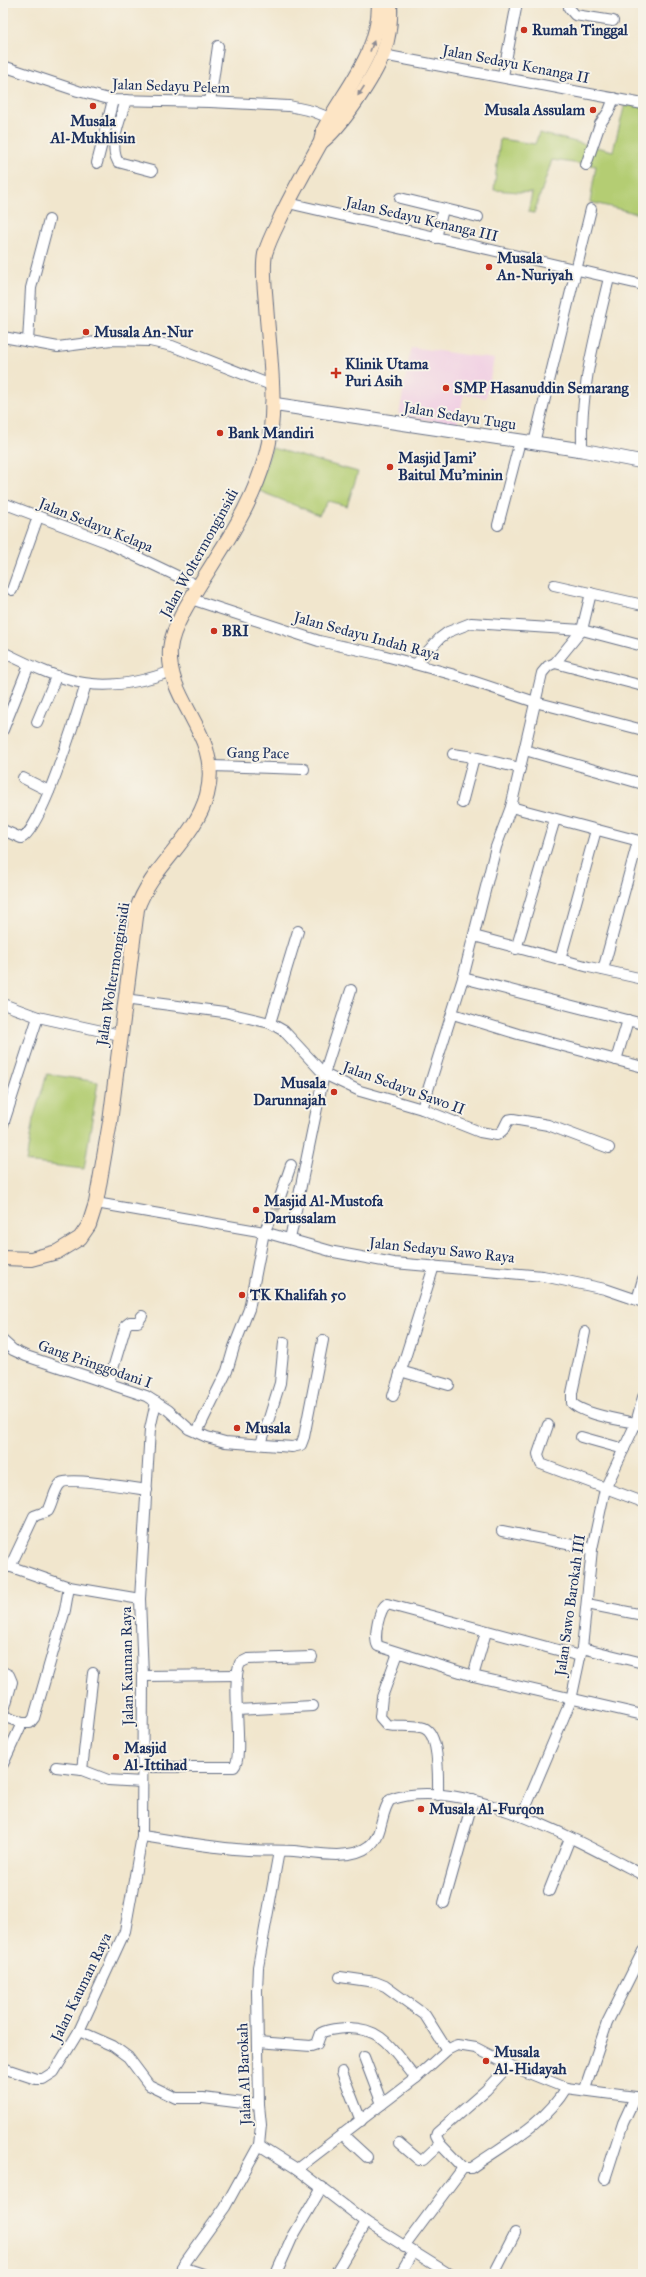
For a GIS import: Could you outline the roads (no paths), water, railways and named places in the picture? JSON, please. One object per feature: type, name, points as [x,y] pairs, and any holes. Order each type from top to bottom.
[{"type":"main road","name":"Jalan Woltermonginsidi","points":[[3,1258],[42,1258],[68,1247],[83,1234],[89,1225],[96,1203],[110,1122],[124,999],[132,954],[135,920],[140,899],[151,881],[180,845],[202,810],[208,790],[211,766],[207,750],[179,692],[172,671],[170,647],[172,636],[195,592],[234,530],[255,486],[267,453],[272,404],[265,255],[288,203],[321,142],[332,134],[336,120],[367,71],[383,55],[385,18],[379,3]]},
{"type":"main road","name":"Jalan Woltermonginsidi","points":[[367,71],[371,50],[390,3]]},
{"type":"street","points":[[503,76],[517,3]]},
{"type":"street","points":[[569,3],[569,8],[574,15],[613,21]]},
{"type":"street","points":[[210,102],[218,46]]},
{"type":"street","name":"Jalan Sedayu Kenanga II","points":[[383,55],[503,76],[643,104]]},
{"type":"street","name":"Jalan Sedayu Pelem","points":[[3,66],[78,91],[113,100],[210,102],[289,106],[336,120]]},
{"type":"street","points":[[586,165],[600,124],[609,111],[614,98]]},
{"type":"street","points":[[97,163],[113,100]]},
{"type":"street","points":[[126,100],[113,147],[114,156],[118,162],[152,171]]},
{"type":"street","points":[[400,198],[478,217]]},
{"type":"street","name":"Jalan Sedayu Kenanga III","points":[[288,203],[643,285]]},
{"type":"street","points":[[436,238],[443,209]]},
{"type":"street","points":[[534,443],[591,209]]},
{"type":"street","points":[[28,342],[32,288],[49,220]]},
{"type":"street","points":[[582,450],[582,422],[587,368],[609,278]]},
{"type":"street","points":[[4,340],[58,347],[111,340],[150,341],[172,346],[271,385]]},
{"type":"street","name":"Jalan Sedayu Tugu","points":[[272,404],[582,450],[643,462]]},
{"type":"street","points":[[498,526],[520,441]]},
{"type":"street","name":"Jalan Sedayu Kelapa","points":[[3,503],[106,542],[195,592]]},
{"type":"street","points":[[12,590],[38,517]]},
{"type":"street","points":[[554,585],[643,606]]},
{"type":"street","name":"Jalan Sedayu Indah Raya","points":[[195,592],[319,641],[416,664],[535,702],[643,730]]},
{"type":"street","points":[[422,1109],[453,1014],[489,873],[511,807],[542,673],[548,666],[555,663],[582,630],[591,593]]},
{"type":"street","points":[[416,664],[440,638],[448,632],[470,623],[582,630],[643,646]]},
{"type":"street","points":[[3,652],[56,677],[102,686],[146,681],[172,671]]},
{"type":"street","points":[[555,663],[643,686]]},
{"type":"street","points":[[3,730],[29,665]]},
{"type":"street","points":[[37,722],[56,677]]},
{"type":"street","points":[[3,830],[17,838],[27,836],[49,791],[86,684]]},
{"type":"street","points":[[525,750],[643,784]]},
{"type":"street","points":[[453,754],[474,757],[520,768]]},
{"type":"street","points":[[462,804],[474,757]]},
{"type":"street","name":"Gang Pace","points":[[211,766],[304,768]]},
{"type":"street","points":[[23,778],[49,791]]},
{"type":"street","points":[[511,807],[640,842],[603,970]]},
{"type":"street","points":[[516,949],[555,819]]},
{"type":"street","points":[[560,960],[596,830]]},
{"type":"street","points":[[270,1024],[298,931]]},
{"type":"street","points":[[474,936],[516,949],[643,979]]},
{"type":"street","points":[[463,978],[643,1024]]},
{"type":"street","points":[[290,1239],[324,1074],[352,990]]},
{"type":"street","name":"Jalan Sedayu Sawo II","points":[[124,999],[224,1012],[270,1024],[284,1031],[324,1074],[360,1090],[422,1109],[488,1134],[500,1134],[508,1120],[512,1119],[548,1124],[610,1148]]},
{"type":"street","points":[[3,1004],[38,1017],[120,1035]]},
{"type":"street","points":[[453,1014],[518,1034],[643,1067]]},
{"type":"street","points":[[3,1125],[38,1017]]},
{"type":"street","points":[[616,1060],[628,1020]]},
{"type":"street","points":[[278,1203],[291,1165]]},
{"type":"street","name":"Jalan Sedayu Sawo Raya","points":[[96,1203],[266,1228],[290,1239],[342,1253],[394,1263],[543,1276],[605,1289],[640,1302]]},
{"type":"street","points":[[197,1432],[227,1371],[234,1347],[249,1309],[266,1228]]},
{"type":"street","points":[[393,1396],[434,1266]]},
{"type":"street","points":[[640,1302],[643,1279]]},
{"type":"street","points":[[109,1382],[126,1325],[130,1322],[138,1322],[142,1316]]},
{"type":"street","points":[[585,1332],[572,1392],[572,1403],[575,1406],[597,1414],[636,1423]]},
{"type":"street","name":"Gang Pringgodani I","points":[[3,1341],[13,1350],[26,1356],[109,1382],[146,1396],[156,1402],[190,1429],[197,1432],[225,1442],[292,1447],[298,1446],[302,1443],[323,1340]]},
{"type":"street","points":[[261,1444],[280,1383],[284,1342]]},
{"type":"street","points":[[400,1371],[449,1385]]},
{"type":"street","name":"Jalan Sawo Barokah III","points":[[522,1816],[571,1700],[581,1652],[592,1549],[605,1489],[636,1423],[643,1397]]},
{"type":"street","name":"Jalan Kauman Raya","points":[[3,2068],[36,2079],[49,2077],[54,2072],[80,2031],[125,1931],[142,1836],[143,1676],[140,1599],[150,1429],[156,1402]]},
{"type":"street","points":[[548,1425],[538,1454],[541,1464],[643,1502]]},
{"type":"street","points":[[581,1436],[624,1449]]},
{"type":"street","points":[[140,1599],[69,1587],[7,1566],[34,1516],[48,1512],[59,1484],[77,1480],[147,1490]]},
{"type":"street","points":[[502,1531],[592,1549]]},
{"type":"street","points":[[3,1672],[9,1675],[12,1682],[3,1715],[22,1723],[30,1723],[34,1718],[65,1610],[69,1587]]},
{"type":"street","points":[[587,1604],[643,1615]]},
{"type":"street","points":[[643,1663],[581,1652],[486,1632],[385,1605],[376,1632],[376,1641],[378,1646],[398,1653],[473,1676],[571,1700],[643,1715]]},
{"type":"street","points":[[473,1676],[486,1632]]},
{"type":"street","points":[[398,1653],[382,1697],[380,1717],[387,1725],[423,1727],[431,1734],[436,1753],[438,1795]]},
{"type":"street","points":[[143,1767],[234,1767],[238,1759],[236,1710],[240,1663],[248,1659],[312,1658]]},
{"type":"street","points":[[82,1770],[94,1673]]},
{"type":"street","points":[[143,1676],[238,1675]]},
{"type":"street","points":[[236,1710],[313,1706]]},
{"type":"street","points":[[3,1764],[22,1723]]},
{"type":"street","points":[[56,1767],[82,1770],[108,1780],[142,1782]]},
{"type":"street","points":[[142,1836],[248,1850],[317,1854],[348,1853],[368,1847],[377,1836],[382,1812],[390,1800],[409,1795],[438,1795],[473,1800],[522,1816],[570,1838],[643,1875]]},
{"type":"street","points":[[444,1903],[473,1800]]},
{"type":"street","points":[[549,1892],[570,1838]]},
{"type":"street","name":"Jalan Al Barokah","points":[[181,2271],[225,2207],[259,2146],[261,2126],[259,2105],[258,1967],[279,1851]]},
{"type":"street","points":[[586,2089],[607,2023],[643,1951]]},
{"type":"street","points":[[340,1977],[375,1982],[385,1986],[425,2015],[447,2050]]},
{"type":"street","points":[[258,2042],[311,2046],[317,2044],[321,2033],[330,2030],[354,2028],[370,2031],[382,2038],[416,2078]]},
{"type":"street","points":[[80,2031],[113,2046],[128,2058],[149,2085],[176,2098],[203,2098],[259,2105]]},
{"type":"street","points":[[297,2169],[416,2078],[447,2050],[457,2045],[468,2045],[509,2065],[566,2088],[586,2089],[639,2098],[623,2123],[605,2179]]},
{"type":"street","points":[[364,2056],[382,2104]]},
{"type":"street","points":[[509,2065],[486,2090],[437,2133],[436,2136],[440,2144],[463,2168],[471,2168],[532,2126],[557,2103],[566,2088]]},
{"type":"street","points":[[342,2072],[361,2121]]},
{"type":"street","points":[[342,2134],[367,2157]]},
{"type":"street","points":[[400,2143],[419,2160],[422,2160],[440,2144]]},
{"type":"street","points":[[259,2146],[297,2169],[366,2222],[449,2274]]},
{"type":"street","points":[[400,2274],[408,2249],[463,2168]]},
{"type":"street","points":[[276,2274],[296,2231],[322,2187]]},
{"type":"street","points":[[335,2274],[366,2222]]},
{"type":"street","points":[[494,2274],[515,2233]]},
{"type":"street","points":[[181,2271],[203,2274]]},
{"type":"tunnel","points":[[268,1224],[278,1203]]},
{"type":"place","name":"Rumah Tinggal","points":[[524,30]]},
{"type":"place","name":"Musala Al-Mukhlisin","points":[[93,106]]},
{"type":"place","name":"Musala Assulam","points":[[593,110]]},
{"type":"place","name":"Musala An-Nuriyah","points":[[489,267]]},
{"type":"place","name":"Musala An-Nur","points":[[86,332]]},
{"type":"place","name":"Klinik Utama Puri Asih","points":[[336,373]]},
{"type":"place","name":"SMP Hasanuddin Semarang","points":[[446,388]]},
{"type":"place","name":"Bank Mandiri","points":[[220,433]]},
{"type":"place","name":"Masjid Jami' Baitul Mu'minin","points":[[390,467]]},
{"type":"place","name":"BRI","points":[[214,631]]},
{"type":"place","name":"Musala Darunnajah","points":[[334,1092]]},
{"type":"place","name":"Masjid Al-Mustofa Darussalam","points":[[256,1210]]},
{"type":"place","name":"TK Khalifah 50","points":[[242,1295]]},
{"type":"place","name":"Musala","points":[[237,1428]]},
{"type":"place","name":"Masjid Al-Ittihad","points":[[116,1757]]},
{"type":"place","name":"Musala Al-Furqon","points":[[421,1809]]},
{"type":"place","name":"Musala Al-Hidayah","points":[[486,2061]]}]
